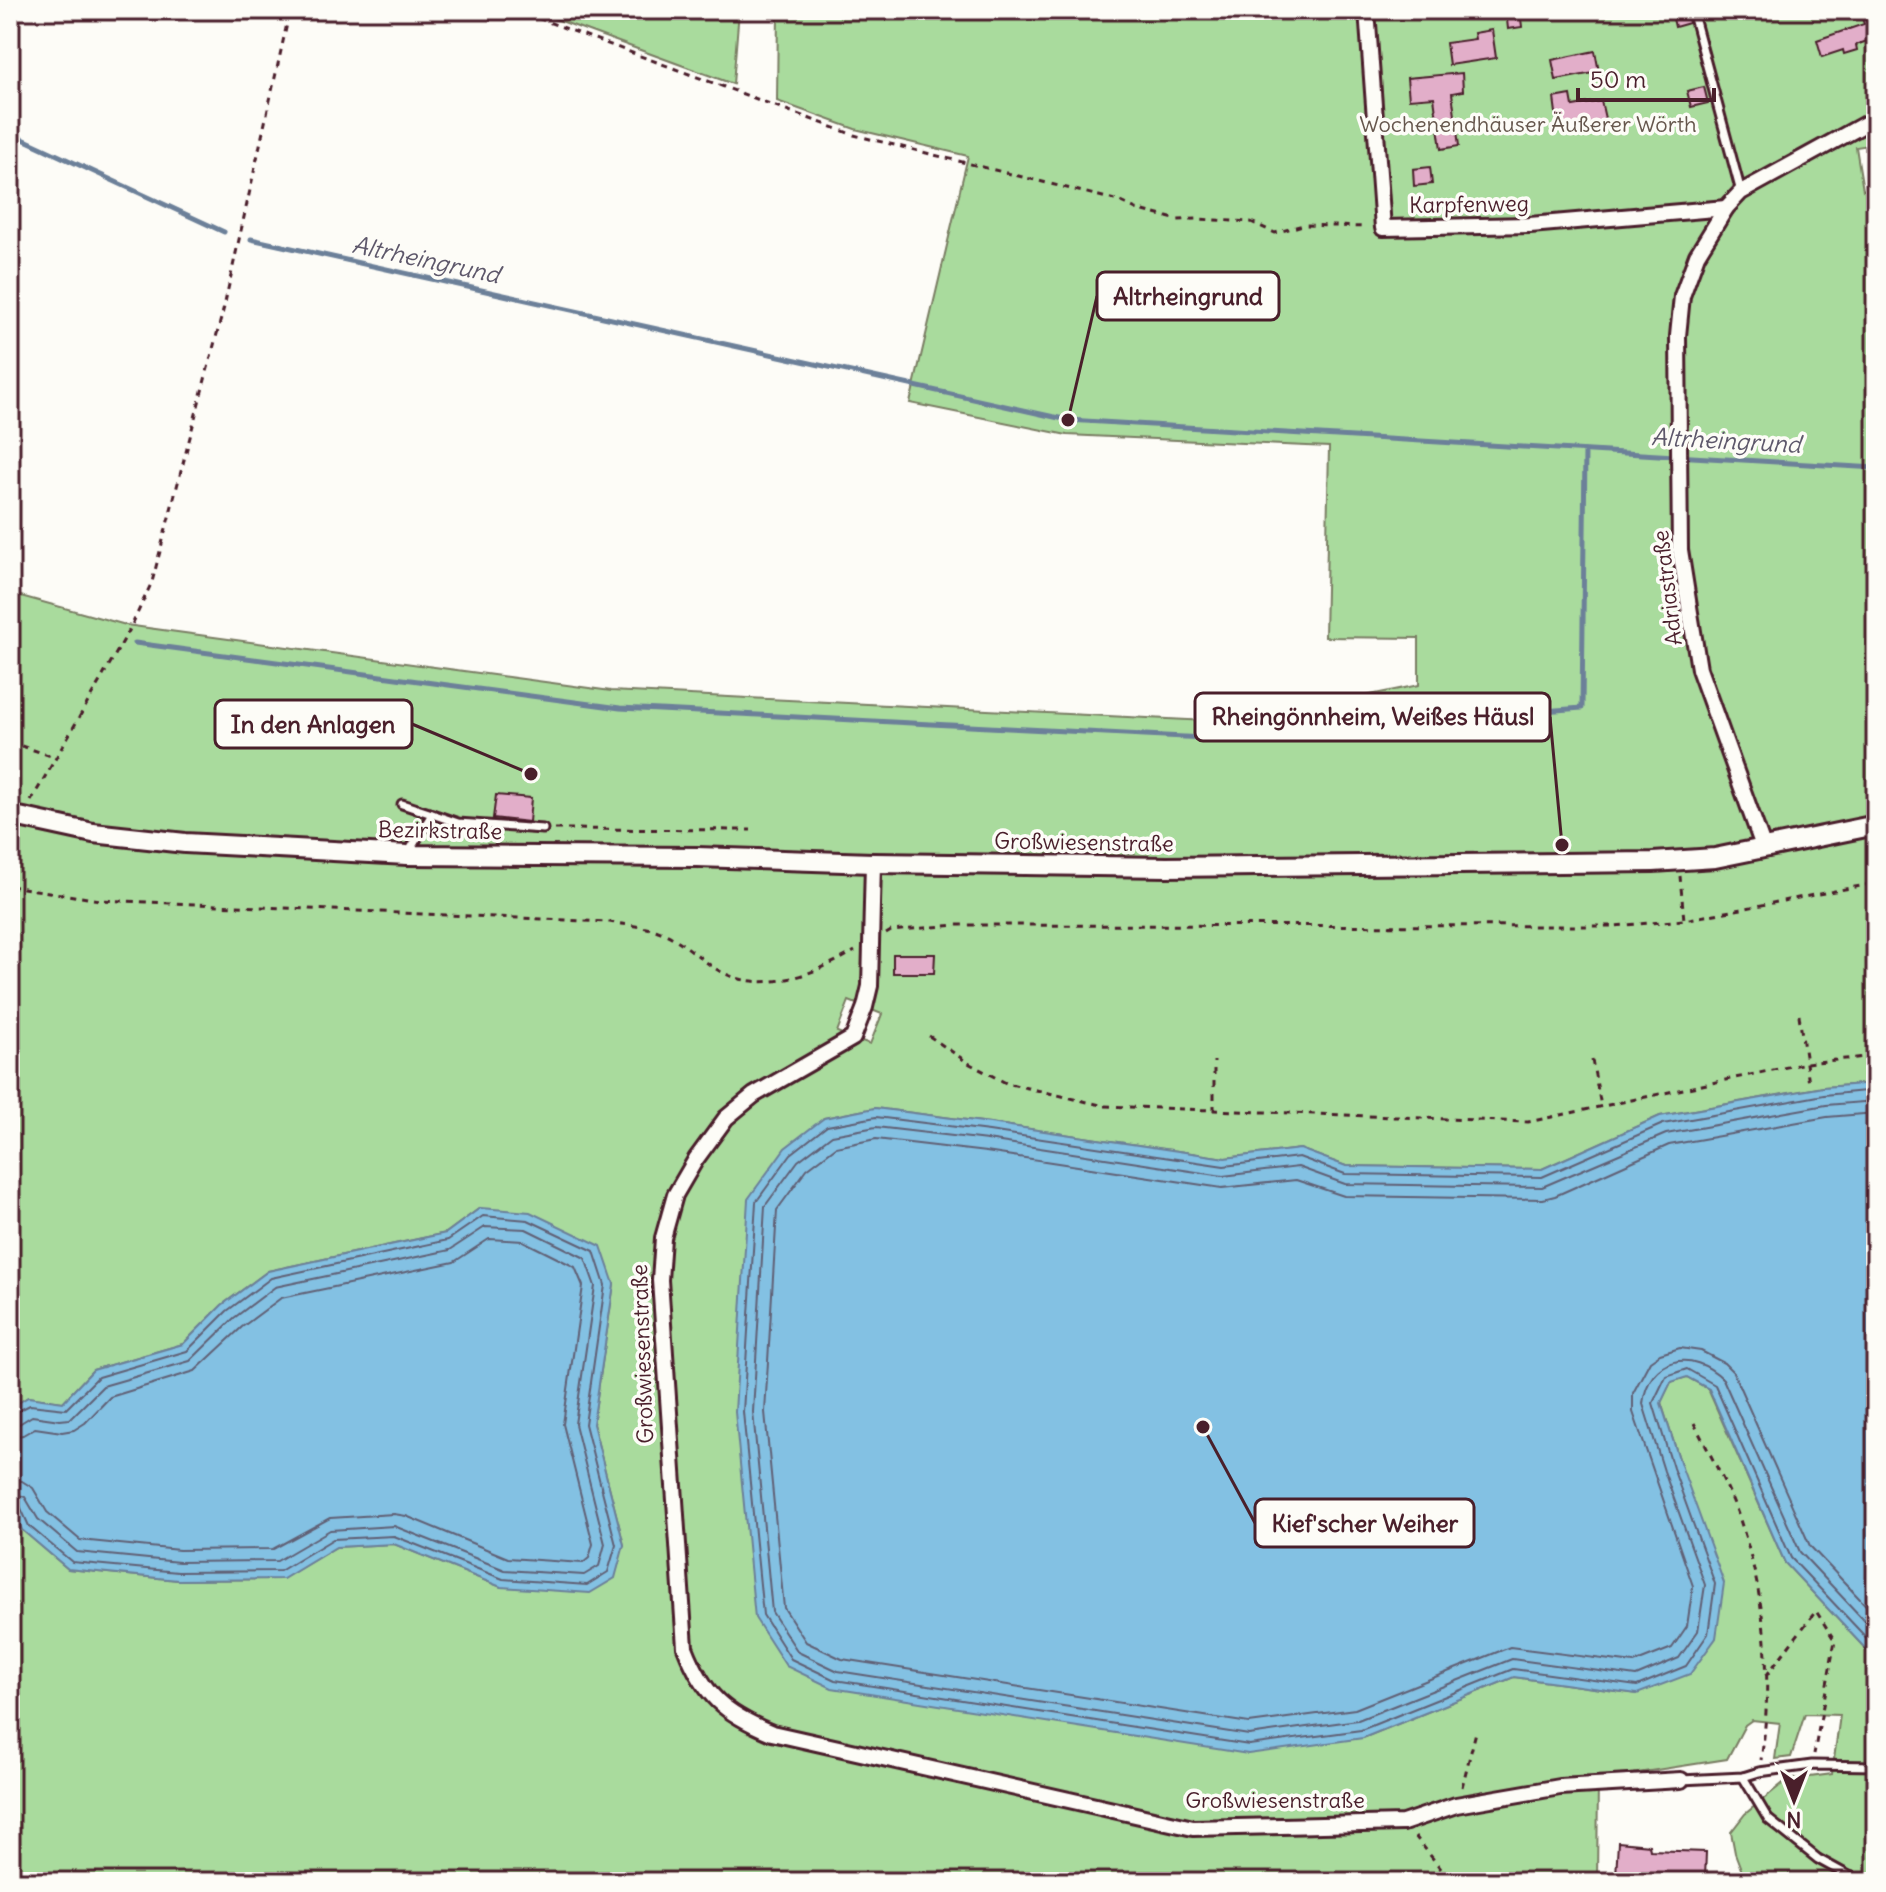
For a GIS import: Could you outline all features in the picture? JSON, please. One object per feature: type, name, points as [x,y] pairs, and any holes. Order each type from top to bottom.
[{"type":"street","name":"Karpfenweg","points":[[1367,10],[1383,228],[1530,225],[1726,208]]},
{"type":"street","name":"Adriastraße","points":[[1764,849],[1699,669],[1680,550],[1678,336],[1682,296],[1697,255],[1726,208],[1741,192],[1876,118]]},
{"type":"street","name":"Bezirkstraße","points":[[15,816],[93,833],[185,843],[407,855],[697,857],[873,863]]},
{"type":"street","name":"Großwiesenstraße","points":[[1681,1780],[1560,1787],[1456,1805],[1403,1823],[1193,1828],[772,1733],[739,1719],[713,1699],[695,1674],[685,1647],[660,1280],[663,1238],[675,1195],[726,1118],[754,1095],[853,1038],[870,986],[873,863],[1167,867],[1653,862],[1715,858],[1876,825]]},
{"type":"lane","points":[[1692,10],[1741,192]]},
{"type":"lane","points":[[402,804],[458,823],[543,829]]},
{"type":"lane","points":[[407,855],[432,814]]},
{"type":"lane","points":[[1681,1780],[1743,1777],[1812,1765],[1876,1766]]},
{"type":"lane","points":[[1743,1777],[1768,1819],[1818,1859],[1860,1882]]},
{"type":"path","points":[[15,816],[57,758],[130,629],[152,582],[224,307],[290,10]]},
{"type":"path","points":[[516,10],[854,135],[1119,201],[1136,209],[1178,220],[1251,222],[1275,233],[1303,225],[1383,228]]},
{"type":"path","points":[[10,742],[57,758]]},
{"type":"path","points":[[543,829],[751,830]]},
{"type":"path","points":[[1679,873],[1684,920]]},
{"type":"path","points":[[10,886],[100,900],[610,922],[659,931],[731,977],[762,982],[794,979],[823,969],[891,931],[955,925],[1614,926],[1684,920],[1876,883]]},
{"type":"path","points":[[1799,1015],[1809,1084]]},
{"type":"path","points":[[929,1036],[970,1064],[1006,1083],[1105,1106],[1528,1122],[1806,1063],[1876,1056]]},
{"type":"path","points":[[1592,1060],[1601,1106]]},
{"type":"path","points":[[1214,1061],[1214,1111]]},
{"type":"path","points":[[1694,1423],[1740,1520],[1754,1571],[1764,1632],[1768,1717],[1759,1772]]},
{"type":"path","points":[[1766,1676],[1816,1611],[1835,1641],[1812,1765]]},
{"type":"path","points":[[1456,1805],[1476,1732]]},
{"type":"path","points":[[1403,1823],[1445,1874],[1446,1882]]},
{"type":"path","points":[[1445,1874],[1545,1878]]},
{"type":"green space","points":[[531,10],[739,10],[733,84]]},
{"type":"green space","name":"Wochenendhäuser Äußerer Wörth","points":[[778,10],[1876,10],[1876,144],[1856,147],[1863,190],[1876,188],[1876,1083],[1823,1087],[1660,1116],[1542,1169],[1346,1166],[1300,1149],[1225,1158],[875,1108],[824,1118],[1363,1738],[1514,1677],[1637,1694],[1681,1465],[1661,1402],[1671,1382],[1687,1377],[1708,1389],[1785,1563],[1876,1660],[1876,1882],[1746,1882],[1731,1832],[1745,1814],[1787,1780],[1832,1774],[1840,1715],[1805,1714],[1791,1757],[1775,1759],[1780,1723],[1752,1720],[1745,1725],[1727,1759],[1598,1779],[1597,1882],[1326,1882],[1319,1876],[1283,1879],[1282,1882],[10,1882],[10,1502],[22,1530],[68,1569],[178,1580],[282,1579],[336,1547],[394,1544],[501,1587],[624,1545],[593,1424],[614,1283],[480,1208],[446,1233],[268,1271],[222,1305],[183,1344],[93,1370],[63,1402],[28,1397],[10,1409],[10,593],[126,625],[611,691],[1208,721],[1331,703],[1419,685],[1419,638],[1325,637],[1329,447],[1067,435],[910,403],[968,156],[855,129],[777,101]],"holes":[[[849,1001],[882,1014],[870,1044],[837,1032]]]},
{"type":"water","points":[[1876,1083],[1876,1660],[1785,1563],[1709,1389],[1687,1377],[1671,1382],[1661,1403],[1724,1583],[1716,1638],[1690,1674],[1637,1694],[1514,1677],[1363,1738],[1248,1754],[832,1688],[786,1666],[755,1618],[735,1412],[748,1199],[785,1148],[824,1118],[875,1108],[1225,1158],[1300,1149],[1346,1166],[1542,1169],[1660,1116],[1824,1087]]},
{"type":"water","points":[[480,1208],[530,1212],[601,1246],[614,1284],[593,1424],[624,1545],[615,1578],[590,1593],[501,1587],[394,1544],[336,1547],[283,1579],[178,1580],[68,1569],[22,1530],[10,1502],[10,1408],[28,1397],[63,1402],[93,1370],[183,1344],[222,1305],[268,1271],[446,1233]]},
{"type":"building","points":[[1506,10],[1520,10],[1522,27],[1508,29]]},
{"type":"building","points":[[1671,10],[1686,10],[1689,23],[1675,27]]},
{"type":"building","points":[[1859,10],[1876,10],[1876,52],[1870,40],[1856,45],[1857,50],[1844,54],[1843,50],[1822,57],[1817,40],[1864,24]]},
{"type":"building","points":[[1492,30],[1496,58],[1449,65],[1446,43],[1475,39],[1474,33]]},
{"type":"building","points":[[1595,51],[1599,72],[1556,80],[1552,60]]},
{"type":"building","points":[[1462,73],[1463,91],[1452,93],[1459,146],[1441,149],[1434,97],[1409,99],[1407,78]]},
{"type":"building","points":[[1704,87],[1708,103],[1691,107],[1687,91]]},
{"type":"building","points":[[1571,95],[1573,106],[1601,101],[1606,123],[1558,128],[1554,98]]},
{"type":"building","points":[[1430,167],[1432,184],[1414,186],[1413,169]]},
{"type":"building","points":[[496,795],[531,798],[529,822],[493,818]]},
{"type":"building","points":[[893,954],[935,954],[934,973],[893,973]]},
{"type":"building","points":[[1618,1842],[1649,1845],[1650,1850],[1706,1852],[1705,1878],[1616,1876]]},
{"type":"waterway","name":"Altrheingrund","points":[[10,133],[224,232]]},
{"type":"waterway","name":"Altrheingrund","points":[[251,239],[1068,420],[1876,468]]},
{"type":"waterway","points":[[135,643],[620,708],[1204,738],[1582,708],[1585,451]]},
{"type":"place","name":"Altrheingrund","points":[[1068,420]]},
{"type":"place","name":"In den Anlagen","points":[[531,774]]},
{"type":"place","name":"Rheingönnheim, Weißes Häusl","points":[[1562,845]]},
{"type":"place","name":"Kief'scher Weiher","points":[[1203,1427]]}]
